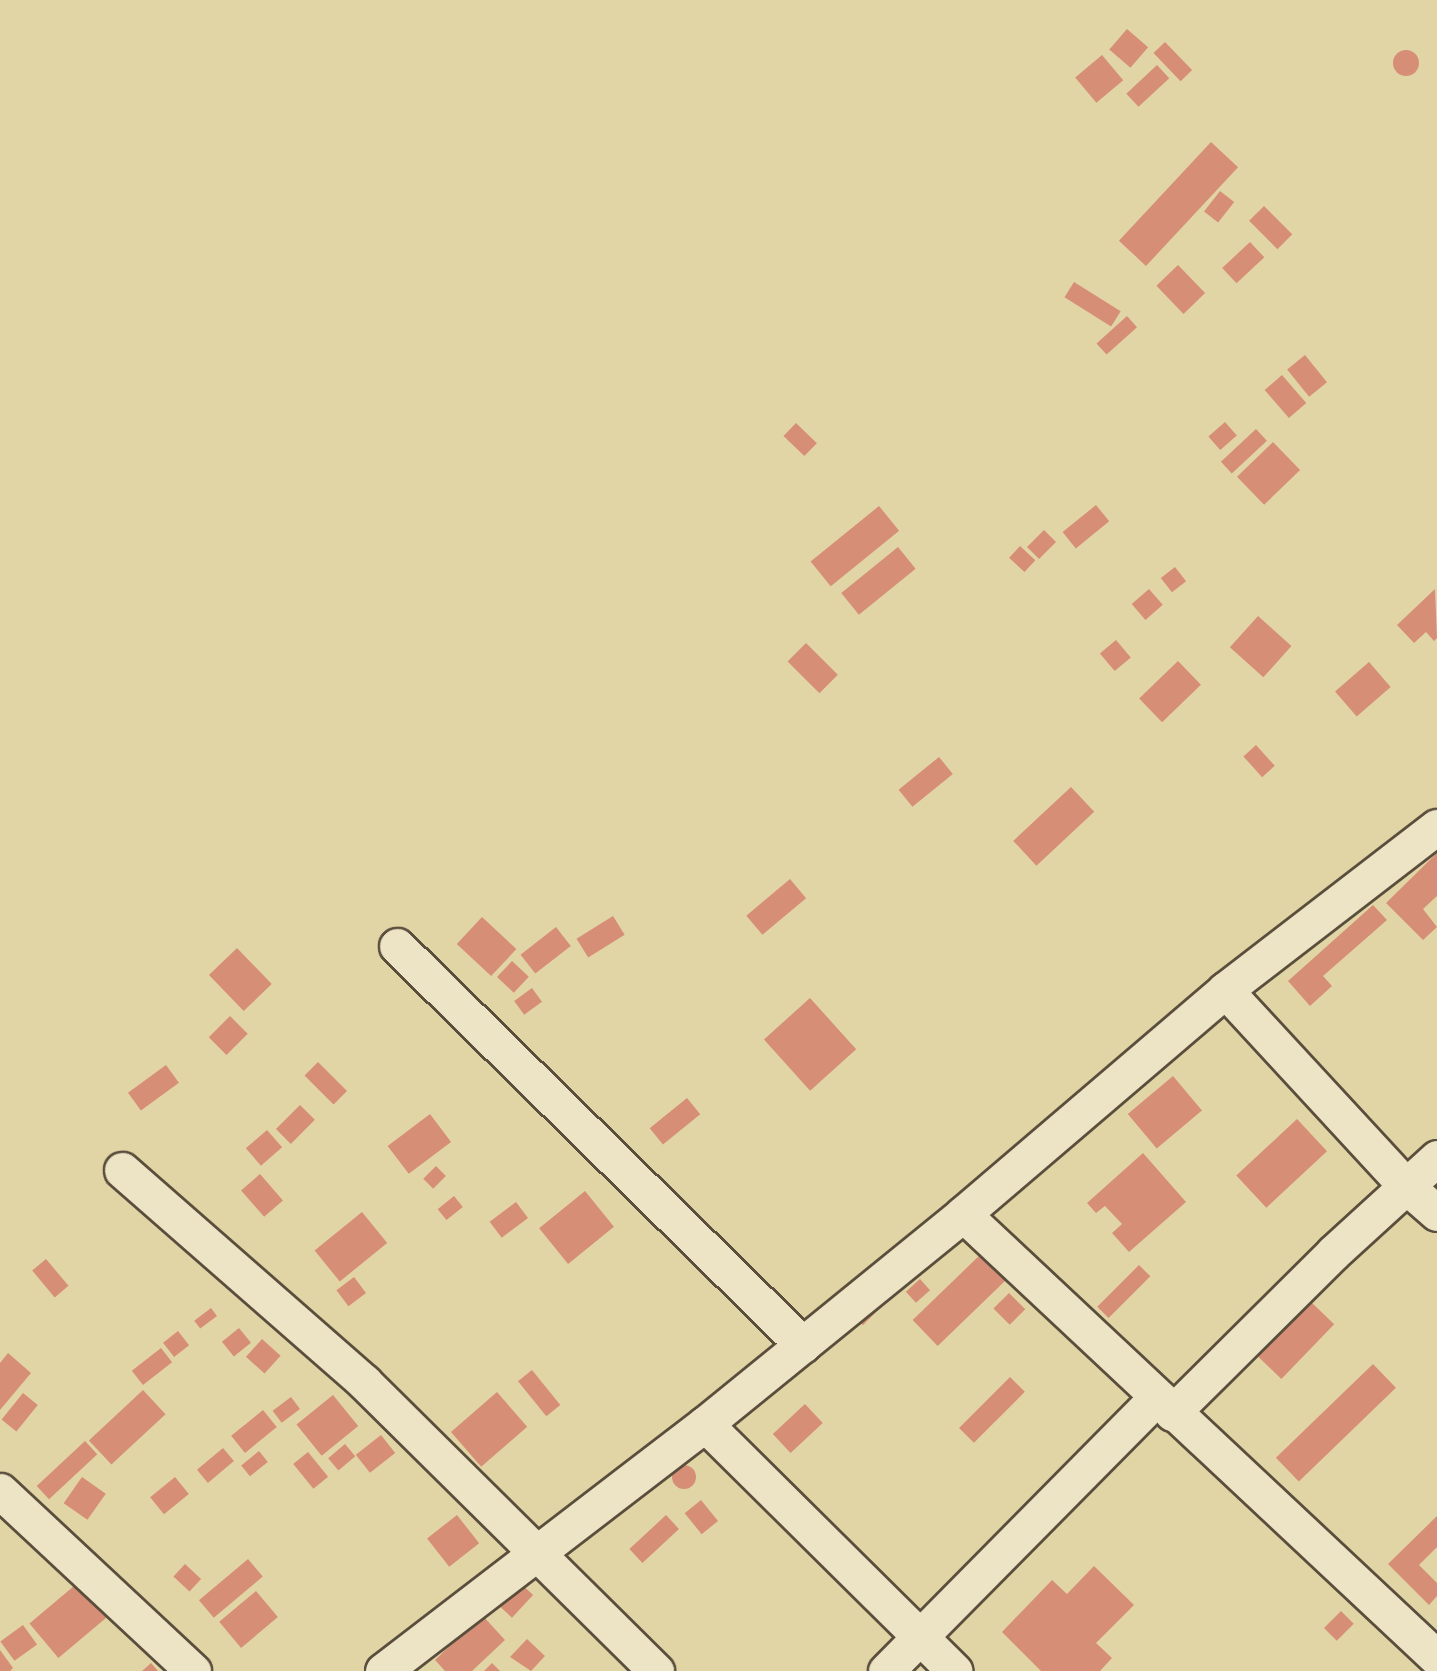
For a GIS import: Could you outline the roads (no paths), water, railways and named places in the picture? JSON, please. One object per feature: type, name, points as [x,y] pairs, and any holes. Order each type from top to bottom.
[{"type":"street","points":[[383,1671],[705,1424],[963,1214],[1225,990],[1437,827]]},
{"type":"street","points":[[397,946],[803,1345]]},
{"type":"street","points":[[1225,990],[1406,1186],[1437,1213]]},
{"type":"street","points":[[886,1671],[1164,1406],[1437,1158]]},
{"type":"street","points":[[122,1170],[364,1382],[656,1671]]},
{"type":"street","points":[[963,1214],[1164,1406],[1437,1658]]},
{"type":"street","points":[[705,1424],[955,1671]]},
{"type":"street","points":[[0,1491],[193,1671]]}]
